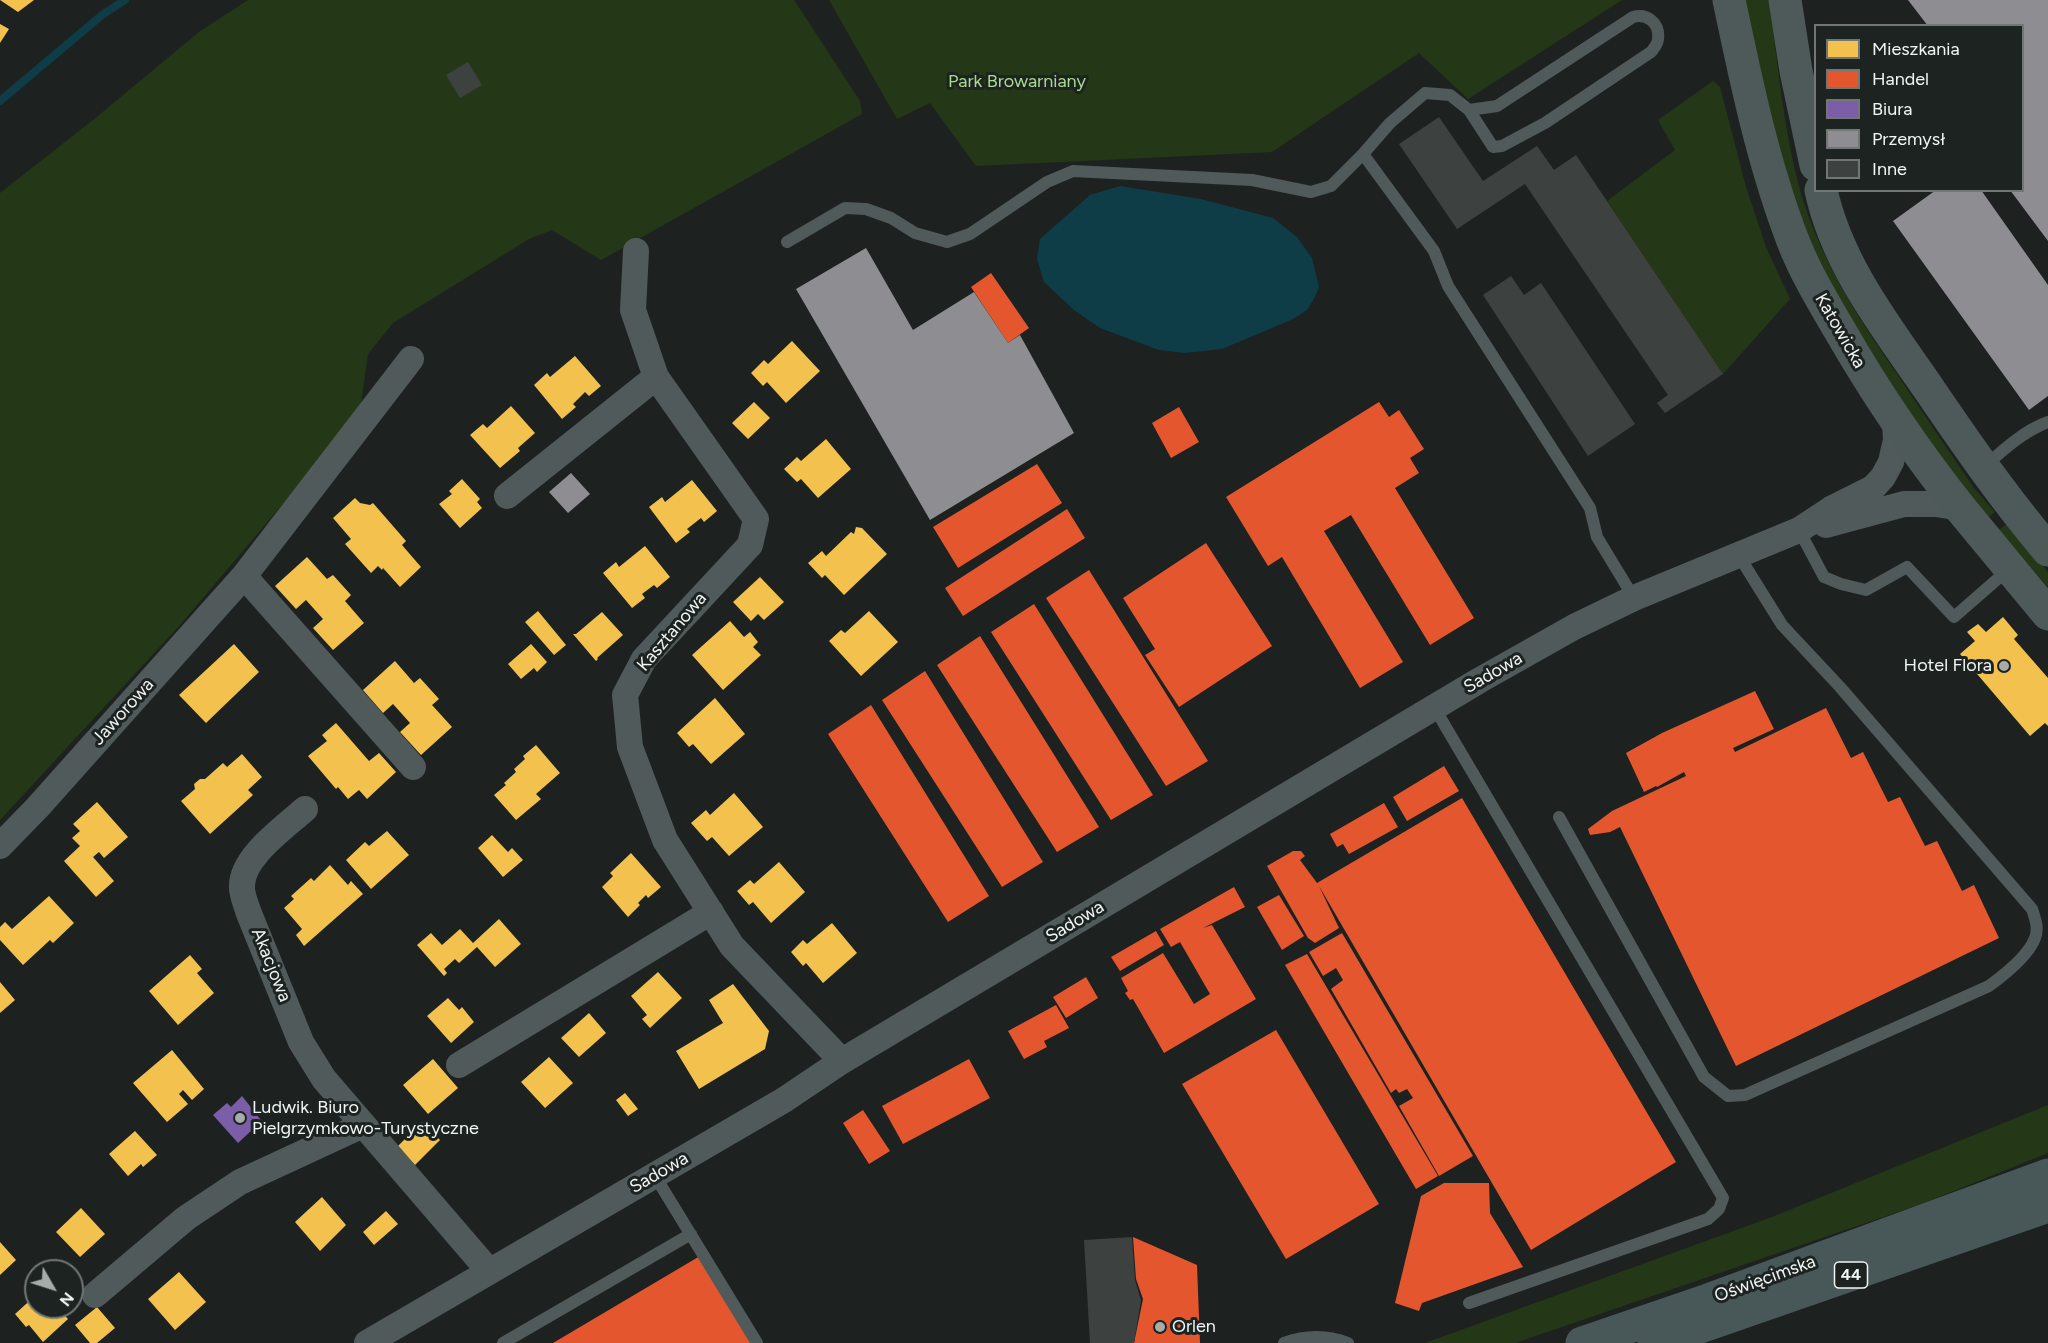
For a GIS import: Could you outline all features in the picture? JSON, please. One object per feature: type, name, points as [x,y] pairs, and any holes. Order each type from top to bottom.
[{"type":"main road","name":"Katowicka","points":[[1729,0],[1748,92],[1778,198],[1812,282],[1895,420],[1961,508],[2048,614]]},
{"type":"main road","points":[[1785,0],[1814,160]]},
{"type":"main road","points":[[1822,192],[1835,235],[1851,271],[1891,335],[1982,468],[2048,550]]},
{"type":"main road","name":"Oświęcimska","points":[[1582,1343],[1708,1300],[2048,1175]]},
{"type":"main road","name":"Oświęcimska","points":[[1654,1343],[2048,1206]]},
{"type":"street","name":"Kasztanowa","points":[[636,251],[633,310],[656,377],[756,519],[750,545],[644,659],[625,694],[630,747],[665,840],[732,946],[843,1060]]},
{"type":"street","name":"Jaworowa","points":[[0,846],[37,808],[244,576],[411,359]]},
{"type":"street","points":[[507,496],[656,377]]},
{"type":"street","name":"Sadowa","points":[[367,1343],[784,1100],[843,1060],[1434,707],[1574,627],[1634,598],[1799,530],[1831,509],[1873,488],[1883,477],[1891,462],[1896,440],[1895,420]]},
{"type":"street","name":"Sadowa","points":[[1799,530],[1834,524],[1904,504],[1936,504],[1961,508]]},
{"type":"street","points":[[244,576],[413,767]]},
{"type":"street","name":"Akacjowa","points":[[305,809],[254,855],[243,876],[242,890],[302,1042],[324,1078],[489,1271]]},
{"type":"street","points":[[459,1065],[711,912]]},
{"type":"street","points":[[95,1295],[186,1218],[240,1182],[363,1125]]},
{"type":"lane","points":[[787,242],[845,208],[866,209],[891,218],[915,233],[947,242],[970,234],[1047,182],[1073,171],[1252,180],[1311,192],[1330,186],[1363,154],[1390,123],[1425,93],[1450,95],[1469,110],[1493,147],[1502,146],[1545,123],[1651,52],[1659,37],[1657,27],[1651,19],[1641,15],[1633,17],[1497,106],[1469,110]]},
{"type":"lane","points":[[1363,154],[1434,251],[1448,286],[1590,508],[1597,537],[1634,598]]},
{"type":"lane","points":[[1982,468],[2011,444],[2048,422]]},
{"type":"lane","points":[[1799,530],[1824,577],[1866,590],[1907,567],[1954,617],[2011,568]]},
{"type":"lane","points":[[1559,817],[1704,1077],[1728,1096],[1745,1095],[1989,986],[2013,968],[2035,938],[2037,925],[2032,909],[1840,687],[1782,624],[1739,556]]},
{"type":"lane","points":[[1434,707],[1723,1198],[1719,1209],[1708,1219],[1469,1303]]},
{"type":"lane","points":[[655,1176],[758,1343]]},
{"type":"lane","points":[[503,1343],[691,1234]]},
{"type":"lane","points":[[1284,1343],[1297,1338],[1330,1336],[1348,1343]]},
{"type":"green space","points":[[248,0],[794,0],[860,101],[862,114],[601,260],[552,230],[529,239],[393,323],[368,354],[361,404],[293,492],[180,625],[0,820],[0,193],[199,32]]},
{"type":"green space","name":"Park Browarniany","points":[[829,0],[1622,0],[1468,99],[1419,53],[1272,152],[976,166],[930,103],[897,119]]},
{"type":"green space","points":[[1743,0],[1769,0],[1780,86],[1796,174],[1821,248],[1840,285],[1873,339],[1974,488],[1995,512],[1988,518],[1939,455],[1909,411],[1824,273],[1804,228],[1785,172]]},
{"type":"green space","points":[[1713,81],[1720,87],[1746,187],[1766,247],[1790,299],[1723,374],[1607,201],[1675,150],[1658,120]]},
{"type":"green space","points":[[2007,524],[2048,572],[2048,587],[1999,530]]},
{"type":"green space","points":[[2048,1105],[2048,1153],[1924,1203],[1515,1343],[1425,1343],[1772,1217]]},
{"type":"water","points":[[1120,186],[1201,199],[1273,218],[1297,237],[1312,258],[1319,287],[1315,297],[1307,310],[1293,319],[1222,349],[1185,353],[1159,350],[1100,328],[1074,310],[1044,282],[1037,259],[1040,239],[1090,195]]},
{"type":"building: Mieszkania","points":[[0,0],[34,0],[18,12]]},
{"type":"building: Mieszkania","points":[[0,24],[9,29],[0,43]]},
{"type":"building: Mieszkania","points":[[792,341],[820,371],[786,403],[767,382],[763,386],[751,373],[764,360],[768,364]]},
{"type":"building: Mieszkania","points":[[575,356],[601,386],[589,396],[585,392],[573,404],[576,407],[562,419],[534,385],[547,373],[550,377]]},
{"type":"building: Mieszkania","points":[[754,402],[770,418],[748,439],[732,423]]},
{"type":"building: Mieszkania","points":[[511,406],[535,433],[518,448],[520,451],[500,468],[470,435],[483,424],[487,428]]},
{"type":"building: Mieszkania","points":[[826,439],[851,469],[818,498],[801,479],[797,482],[784,469],[797,457],[801,461]]},
{"type":"building: Mieszkania","points":[[462,479],[480,499],[477,502],[482,508],[460,528],[439,504],[452,494],[449,491]]},
{"type":"building: Mieszkania","points":[[692,480],[717,511],[704,522],[701,518],[687,529],[690,532],[676,543],[649,507],[662,497],[665,502]]},
{"type":"building: Mieszkania","points":[[355,498],[360,503],[370,505],[373,503],[406,541],[402,545],[421,567],[400,587],[383,568],[382,570],[378,566],[371,573],[345,544],[351,539],[333,518]]},
{"type":"building: Mieszkania","points":[[856,527],[862,528],[887,554],[844,595],[825,575],[822,578],[808,563],[822,551],[826,556],[851,532],[854,534]]},
{"type":"building: Mieszkania","points":[[645,546],[670,577],[657,588],[654,585],[642,594],[645,598],[632,608],[603,573],[616,562],[619,567]]},
{"type":"building: Mieszkania","points":[[307,557],[327,579],[333,575],[351,595],[345,601],[364,623],[333,650],[313,628],[323,619],[306,600],[296,609],[275,586]]},
{"type":"building: Mieszkania","points":[[760,577],[784,602],[764,620],[758,614],[751,621],[733,602]]},
{"type":"building: Mieszkania","points":[[538,611],[566,645],[554,655],[525,622]]},
{"type":"building: Mieszkania","points":[[869,611],[898,642],[861,676],[829,641],[841,630],[845,633]]},
{"type":"building: Mieszkania","points":[[602,612],[623,635],[596,661],[573,634],[576,634]]},
{"type":"building: Mieszkania","name":"Hotel Flora","points":[[2003,617],[2018,635],[2014,639],[2048,678],[2048,726],[2045,723],[2030,736],[1960,654],[1975,641],[1967,632],[1978,624],[1986,632]]},
{"type":"building: Mieszkania","points":[[730,621],[744,637],[750,632],[758,642],[753,647],[761,655],[723,690],[692,655]]},
{"type":"building: Mieszkania","points":[[234,644],[259,672],[206,723],[179,695]]},
{"type":"building: Mieszkania","points":[[531,644],[547,662],[537,672],[534,668],[521,679],[508,664]]},
{"type":"building: Mieszkania","points":[[395,661],[414,683],[420,678],[439,699],[432,705],[452,727],[421,755],[400,732],[410,723],[393,704],[383,713],[363,690]]},
{"type":"building: Mieszkania","points":[[715,698],[745,734],[711,764],[693,744],[689,747],[677,733]]},
{"type":"building: Mieszkania","points":[[336,723],[369,761],[379,753],[396,772],[367,799],[359,790],[348,799],[338,787],[336,789],[308,756],[327,741],[322,735]]},
{"type":"building: Mieszkania","points":[[536,745],[560,773],[536,794],[541,799],[516,820],[494,795],[516,772],[514,769],[525,759],[523,756]]},
{"type":"building: Mieszkania","points":[[242,754],[262,777],[248,790],[253,795],[210,834],[181,801],[195,789],[194,784],[200,779],[205,779],[223,763],[227,767]]},
{"type":"building: Mieszkania","points":[[734,793],[763,827],[729,856],[712,837],[707,841],[691,823],[706,810],[710,815]]},
{"type":"building: Mieszkania","points":[[97,802],[128,837],[104,858],[99,852],[93,857],[114,881],[96,897],[64,861],[80,846],[72,838],[80,831],[73,824]]},
{"type":"building: Mieszkania","points":[[387,831],[409,855],[371,889],[346,860],[365,842],[369,846]]},
{"type":"building: Mieszkania","points":[[492,835],[508,852],[512,848],[523,860],[503,877],[478,848]]},
{"type":"building: Mieszkania","points":[[631,853],[661,887],[648,898],[646,895],[628,917],[602,887],[613,876],[610,873]]},
{"type":"building: Mieszkania","points":[[779,862],[805,892],[771,923],[753,902],[749,905],[737,891],[750,880],[754,884]]},
{"type":"building: Mieszkania","points":[[330,865],[348,885],[351,881],[363,894],[304,946],[296,935],[302,929],[284,908],[294,899],[291,896],[311,878],[314,881]]},
{"type":"building: Mieszkania","points":[[49,896],[74,923],[53,943],[50,940],[23,965],[0,940],[0,927],[5,922],[12,929]]},
{"type":"building: Mieszkania","points":[[499,919],[521,944],[495,967],[477,947],[459,963],[455,959],[444,969],[447,973],[444,976],[417,945],[431,933],[442,945],[460,929],[473,943]]},
{"type":"building: Mieszkania","points":[[832,923],[857,953],[823,983],[806,963],[803,966],[791,952],[803,940],[807,944]]},
{"type":"building: Mieszkania","points":[[190,955],[202,969],[197,973],[214,993],[178,1025],[149,991]]},
{"type":"building: Mieszkania","points":[[658,972],[682,998],[650,1028],[642,1019],[647,1015],[631,996]]},
{"type":"building: Mieszkania","points":[[0,982],[15,1000],[0,1013]]},
{"type":"building: Mieszkania","points":[[733,984],[769,1031],[765,1049],[699,1089],[676,1051],[723,1023],[709,1000]]},
{"type":"building: Mieszkania","points":[[448,998],[459,1010],[462,1007],[474,1022],[451,1043],[427,1016]]},
{"type":"building: Mieszkania","points":[[589,1013],[606,1033],[579,1057],[561,1038]]},
{"type":"building: Mieszkania","points":[[172,1050],[204,1089],[192,1100],[183,1090],[179,1094],[188,1104],[167,1122],[133,1083]]},
{"type":"building: Mieszkania","points":[[549,1057],[573,1083],[545,1108],[521,1082]]},
{"type":"building: Mieszkania","points":[[433,1059],[458,1088],[428,1114],[403,1085]]},
{"type":"building: Mieszkania","points":[[625,1093],[638,1109],[628,1116],[616,1100]]},
{"type":"building: Mieszkania","points":[[422,1122],[440,1140],[415,1165],[397,1147]]},
{"type":"building: Mieszkania","points":[[135,1131],[157,1155],[143,1167],[141,1164],[128,1176],[109,1154]]},
{"type":"building: Mieszkania","points":[[322,1197],[346,1225],[320,1251],[295,1222]]},
{"type":"building: Mieszkania","points":[[81,1208],[105,1234],[80,1257],[56,1232]]},
{"type":"building: Mieszkania","points":[[386,1211],[398,1224],[374,1245],[363,1232]]},
{"type":"building: Mieszkania","points":[[0,1242],[16,1260],[0,1275]]},
{"type":"building: Mieszkania","points":[[179,1272],[206,1302],[175,1330],[148,1299]]},
{"type":"building: Mieszkania","points":[[24,1306],[24,1319],[68,1319],[43,1342],[29,1325],[26,1327],[15,1314]]},
{"type":"building: Mieszkania","points":[[97,1307],[115,1328],[97,1343],[90,1343],[75,1325]]},
{"type":"building: Handel","points":[[991,273],[1029,328],[1008,343],[971,287]]},
{"type":"building: Handel","points":[[1379,402],[1389,417],[1399,410],[1424,449],[1410,458],[1419,473],[1395,488],[1474,618],[1430,645],[1351,515],[1324,531],[1403,662],[1360,688],[1282,557],[1268,566],[1226,497]]},
{"type":"building: Handel","points":[[1179,407],[1199,442],[1171,458],[1152,423]]},
{"type":"building: Handel","points":[[1037,464],[1062,503],[958,568],[933,527]]},
{"type":"building: Handel","points":[[1067,509],[1085,538],[963,616],[945,588]]},
{"type":"building: Handel","points":[[1206,543],[1272,646],[1179,707],[1145,655],[1155,649],[1123,598]]},
{"type":"building: Handel","points":[[1089,570],[1208,761],[1166,786],[1046,598]]},
{"type":"building: Handel","points":[[1034,604],[1153,795],[1111,820],[991,632]]},
{"type":"building: Handel","points":[[980,636],[1099,827],[1057,852],[937,665]]},
{"type":"building: Handel","points":[[925,671],[1043,862],[1002,887],[882,700]]},
{"type":"building: Handel","points":[[1755,691],[1774,729],[1733,748],[1735,752],[1826,708],[1851,758],[1863,752],[1888,802],[1900,797],[1925,846],[1937,841],[1962,891],[1974,885],[1999,938],[1736,1066],[1620,827],[1610,832],[1590,835],[1588,829],[1612,811],[1686,776],[1684,772],[1644,792],[1626,753],[1662,733]]},
{"type":"building: Handel","points":[[871,705],[989,896],[948,922],[828,734]]},
{"type":"building: Handel","points":[[1444,766],[1459,791],[1407,821],[1393,797]]},
{"type":"building: Handel","points":[[1462,798],[1676,1162],[1531,1250],[1319,886],[1339,928],[1315,943],[1308,938],[1267,866],[1293,851],[1301,851],[1305,856],[1300,860],[1317,883]]},
{"type":"building: Handel","points":[[1384,803],[1398,827],[1349,854],[1343,844],[1337,847],[1330,834]]},
{"type":"building: Handel","points":[[1234,887],[1245,907],[1203,928],[1212,925],[1256,999],[1164,1053],[1133,999],[1130,1000],[1125,993],[1128,991],[1121,978],[1163,953],[1194,1004],[1210,994],[1180,942],[1171,947],[1160,929]]},
{"type":"building: Handel","points":[[1279,895],[1304,936],[1282,950],[1257,907]]},
{"type":"building: Handel","points":[[1156,931],[1164,945],[1120,971],[1111,957]]},
{"type":"building: Handel","points":[[1342,933],[1473,1156],[1439,1176],[1399,1106],[1413,1098],[1407,1089],[1399,1093],[1396,1089],[1391,1093],[1331,989],[1343,980],[1336,968],[1323,976],[1309,952]]},
{"type":"building: Handel","points":[[1307,954],[1438,1176],[1416,1189],[1285,965]]},
{"type":"building: Handel","points":[[1086,977],[1098,998],[1066,1018],[1053,997]]},
{"type":"building: Handel","points":[[1056,1005],[1069,1028],[1044,1041],[1047,1047],[1024,1059],[1008,1031]]},
{"type":"building: Handel","points":[[1276,1030],[1379,1204],[1286,1259],[1182,1084]]},
{"type":"building: Handel","points":[[969,1059],[990,1098],[903,1144],[882,1106]]},
{"type":"building: Handel","points":[[863,1110],[890,1151],[869,1164],[843,1123]]},
{"type":"building: Handel","points":[[1444,1183],[1489,1183],[1490,1213],[1523,1267],[1422,1303],[1419,1311],[1395,1303],[1421,1196]]},
{"type":"building: Handel","points":[[1133,1237],[1197,1265],[1200,1343],[1134,1343],[1143,1299],[1136,1279]]},
{"type":"building: Handel","points":[[700,1256],[752,1343],[553,1343]]},
{"type":"building: Biura","points":[[242,1096],[264,1124],[253,1134],[251,1131],[238,1143],[213,1115],[227,1103],[231,1107]]},
{"type":"building: Przemysł","points":[[1908,0],[2048,0],[2048,241],[2011,192],[2024,192],[2024,24],[1926,24]]},
{"type":"building: Przemysł","points":[[1933,192],[1982,192],[2048,285],[2048,396],[2029,410],[1893,221]]},
{"type":"building: Przemysł","points":[[866,248],[913,330],[974,292],[1008,343],[1020,335],[1074,433],[930,520],[796,289]]},
{"type":"building: Przemysł","points":[[571,473],[590,494],[568,513],[549,492]]},
{"type":"building: Inne","points":[[468,62],[482,85],[460,98],[446,75]]},
{"type":"building: Inne","points":[[1439,117],[1483,181],[1537,146],[1554,170],[1576,155],[1723,374],[1665,413],[1657,403],[1668,395],[1525,184],[1457,229],[1399,144]]},
{"type":"building: Inne","points":[[1511,276],[1524,295],[1541,283],[1635,424],[1588,456],[1483,295]]},
{"type":"building: Inne","points":[[1132,1237],[1135,1280],[1141,1300],[1134,1343],[1090,1343],[1084,1240]]},
{"type":"waterway","points":[[0,101],[102,15],[125,0]]},
{"type":"place","name":"Hotel Flora","points":[[2004,666]]},
{"type":"place","name":"Ludwik. Biuro Pielgrzymkowo-Turystyczne","points":[[240,1118]]},
{"type":"place","name":"Orlen","points":[[1160,1327]]}]
